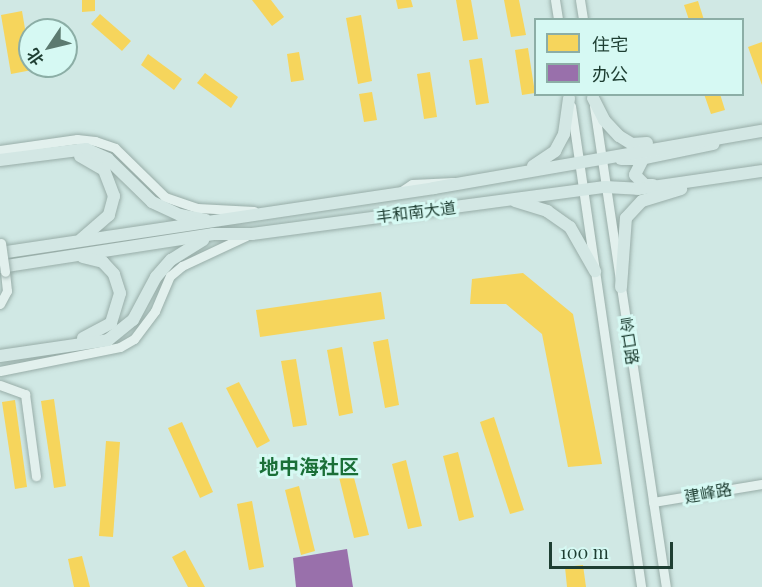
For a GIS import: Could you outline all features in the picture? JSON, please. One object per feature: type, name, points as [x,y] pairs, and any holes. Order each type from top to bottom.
[{"type":"main road","points":[[520,172],[547,160],[555,151],[564,134],[569,96]]},
{"type":"main road","points":[[593,96],[604,120],[632,144],[705,140]]},
{"type":"main road","name":"丰和南大道","points":[[0,244],[77,242],[219,222],[762,130]]},
{"type":"main road","points":[[601,159],[640,159],[697,150],[740,134]]},
{"type":"main road","points":[[665,146],[640,159],[635,168],[637,179],[645,185],[671,184]]},
{"type":"main road","points":[[0,160],[86,149],[108,159],[152,202],[180,215],[219,222]]},
{"type":"main road","points":[[0,165],[64,155],[85,157],[104,170],[114,196],[109,215],[98,229],[77,242]]},
{"type":"main road","name":"丰和南大道","points":[[3,269],[70,256],[213,234],[252,234],[605,187],[638,189],[762,171]]},
{"type":"main road","points":[[621,287],[626,218],[642,201],[714,178]]},
{"type":"main road","points":[[512,200],[547,211],[570,227],[595,271]]},
{"type":"main road","points":[[0,356],[108,340],[133,320],[156,277],[171,260],[213,234]]},
{"type":"main road","points":[[0,350],[88,337],[111,323],[120,293],[114,274],[103,262],[70,256]]},
{"type":"street","points":[[555,0],[558,18]]},
{"type":"street","points":[[580,0],[583,18]]},
{"type":"street","name":"岭口路","points":[[569,96],[641,587]]},
{"type":"street","name":"岭口路","points":[[593,96],[666,587]]},
{"type":"street","points":[[0,150],[77,139],[94,141],[115,148],[165,197],[196,208],[268,212]]},
{"type":"street","points":[[0,371],[120,347],[134,339],[148,321],[171,276],[182,266],[252,234]]},
{"type":"street","points":[[0,244],[7,291],[0,304]]},
{"type":"street","points":[[0,385],[26,394],[36,476]]},
{"type":"street","name":"建峰路","points":[[653,502],[762,484]]},
{"type":"building: 住宅","points":[[82,0],[95,0],[95,11],[82,12]]},
{"type":"building: 住宅","points":[[252,0],[271,0],[284,17],[272,26]]},
{"type":"building: 住宅","points":[[396,0],[411,0],[413,7],[398,9]]},
{"type":"building: 住宅","points":[[456,0],[471,0],[478,39],[463,41]]},
{"type":"building: 住宅","points":[[504,0],[519,0],[526,35],[511,37]]},
{"type":"building: 住宅","points":[[698,1],[703,18],[688,18],[684,5]]},
{"type":"building: 住宅","points":[[22,11],[23,18],[18,18],[18,73],[11,74],[1,15]]},
{"type":"building: 住宅","points":[[100,14],[131,41],[122,51],[91,24]]},
{"type":"building: 住宅","points":[[361,15],[372,81],[358,84],[346,18]]},
{"type":"building: 住宅","points":[[762,42],[762,85],[748,47]]},
{"type":"building: 住宅","points":[[528,48],[534,93],[522,95],[515,50]]},
{"type":"building: 住宅","points":[[299,52],[304,80],[291,82],[287,54]]},
{"type":"building: 住宅","points":[[148,54],[182,79],[174,90],[141,65]]},
{"type":"building: 住宅","points":[[482,58],[489,103],[476,105],[469,60]]},
{"type":"building: 住宅","points":[[430,72],[437,117],[424,119],[417,74]]},
{"type":"building: 住宅","points":[[205,73],[238,97],[231,108],[197,83]]},
{"type":"building: 住宅","points":[[372,92],[377,120],[364,122],[359,94]]},
{"type":"building: 住宅","points":[[705,96],[721,96],[725,110],[711,114]]},
{"type":"building: 住宅","points":[[523,273],[573,314],[602,464],[568,467],[542,334],[506,304],[470,304],[472,279]]},
{"type":"building: 住宅","points":[[381,292],[385,319],[260,337],[256,310]]},
{"type":"building: 住宅","points":[[388,339],[399,405],[385,408],[373,342]]},
{"type":"building: 住宅","points":[[342,347],[353,413],[339,416],[327,350]]},
{"type":"building: 住宅","points":[[296,359],[307,425],[293,427],[281,361]]},
{"type":"building: 住宅","points":[[239,382],[270,441],[257,448],[226,388]]},
{"type":"building: 住宅","points":[[54,399],[66,486],[54,488],[41,401]]},
{"type":"building: 住宅","points":[[15,400],[27,487],[15,489],[2,402]]},
{"type":"building: 住宅","points":[[494,417],[524,510],[510,514],[480,422]]},
{"type":"building: 住宅","points":[[182,422],[213,492],[200,498],[168,428]]},
{"type":"building: 住宅","points":[[106,441],[120,442],[113,537],[99,536]]},
{"type":"building: 住宅","points":[[458,452],[474,517],[459,521],[443,456]]},
{"type":"building: 住宅","points":[[406,460],[422,526],[408,529],[392,464]]},
{"type":"building: 住宅","points":[[352,470],[369,535],[354,538],[338,473]]},
{"type":"building: 住宅","points":[[299,486],[315,551],[301,555],[285,490]]},
{"type":"building: 住宅","points":[[252,501],[264,567],[249,570],[237,504]]},
{"type":"building: 住宅","points":[[185,550],[205,587],[188,587],[172,557]]},
{"type":"building: 住宅","points":[[82,556],[90,587],[74,587],[68,559]]},
{"type":"building: 住宅","points":[[583,565],[586,587],[567,587],[565,567]]},
{"type":"building: 办公","points":[[347,549],[353,587],[296,587],[293,558]]},
{"type":"district","name":"地中海社区","points":[[309,465]]}]
